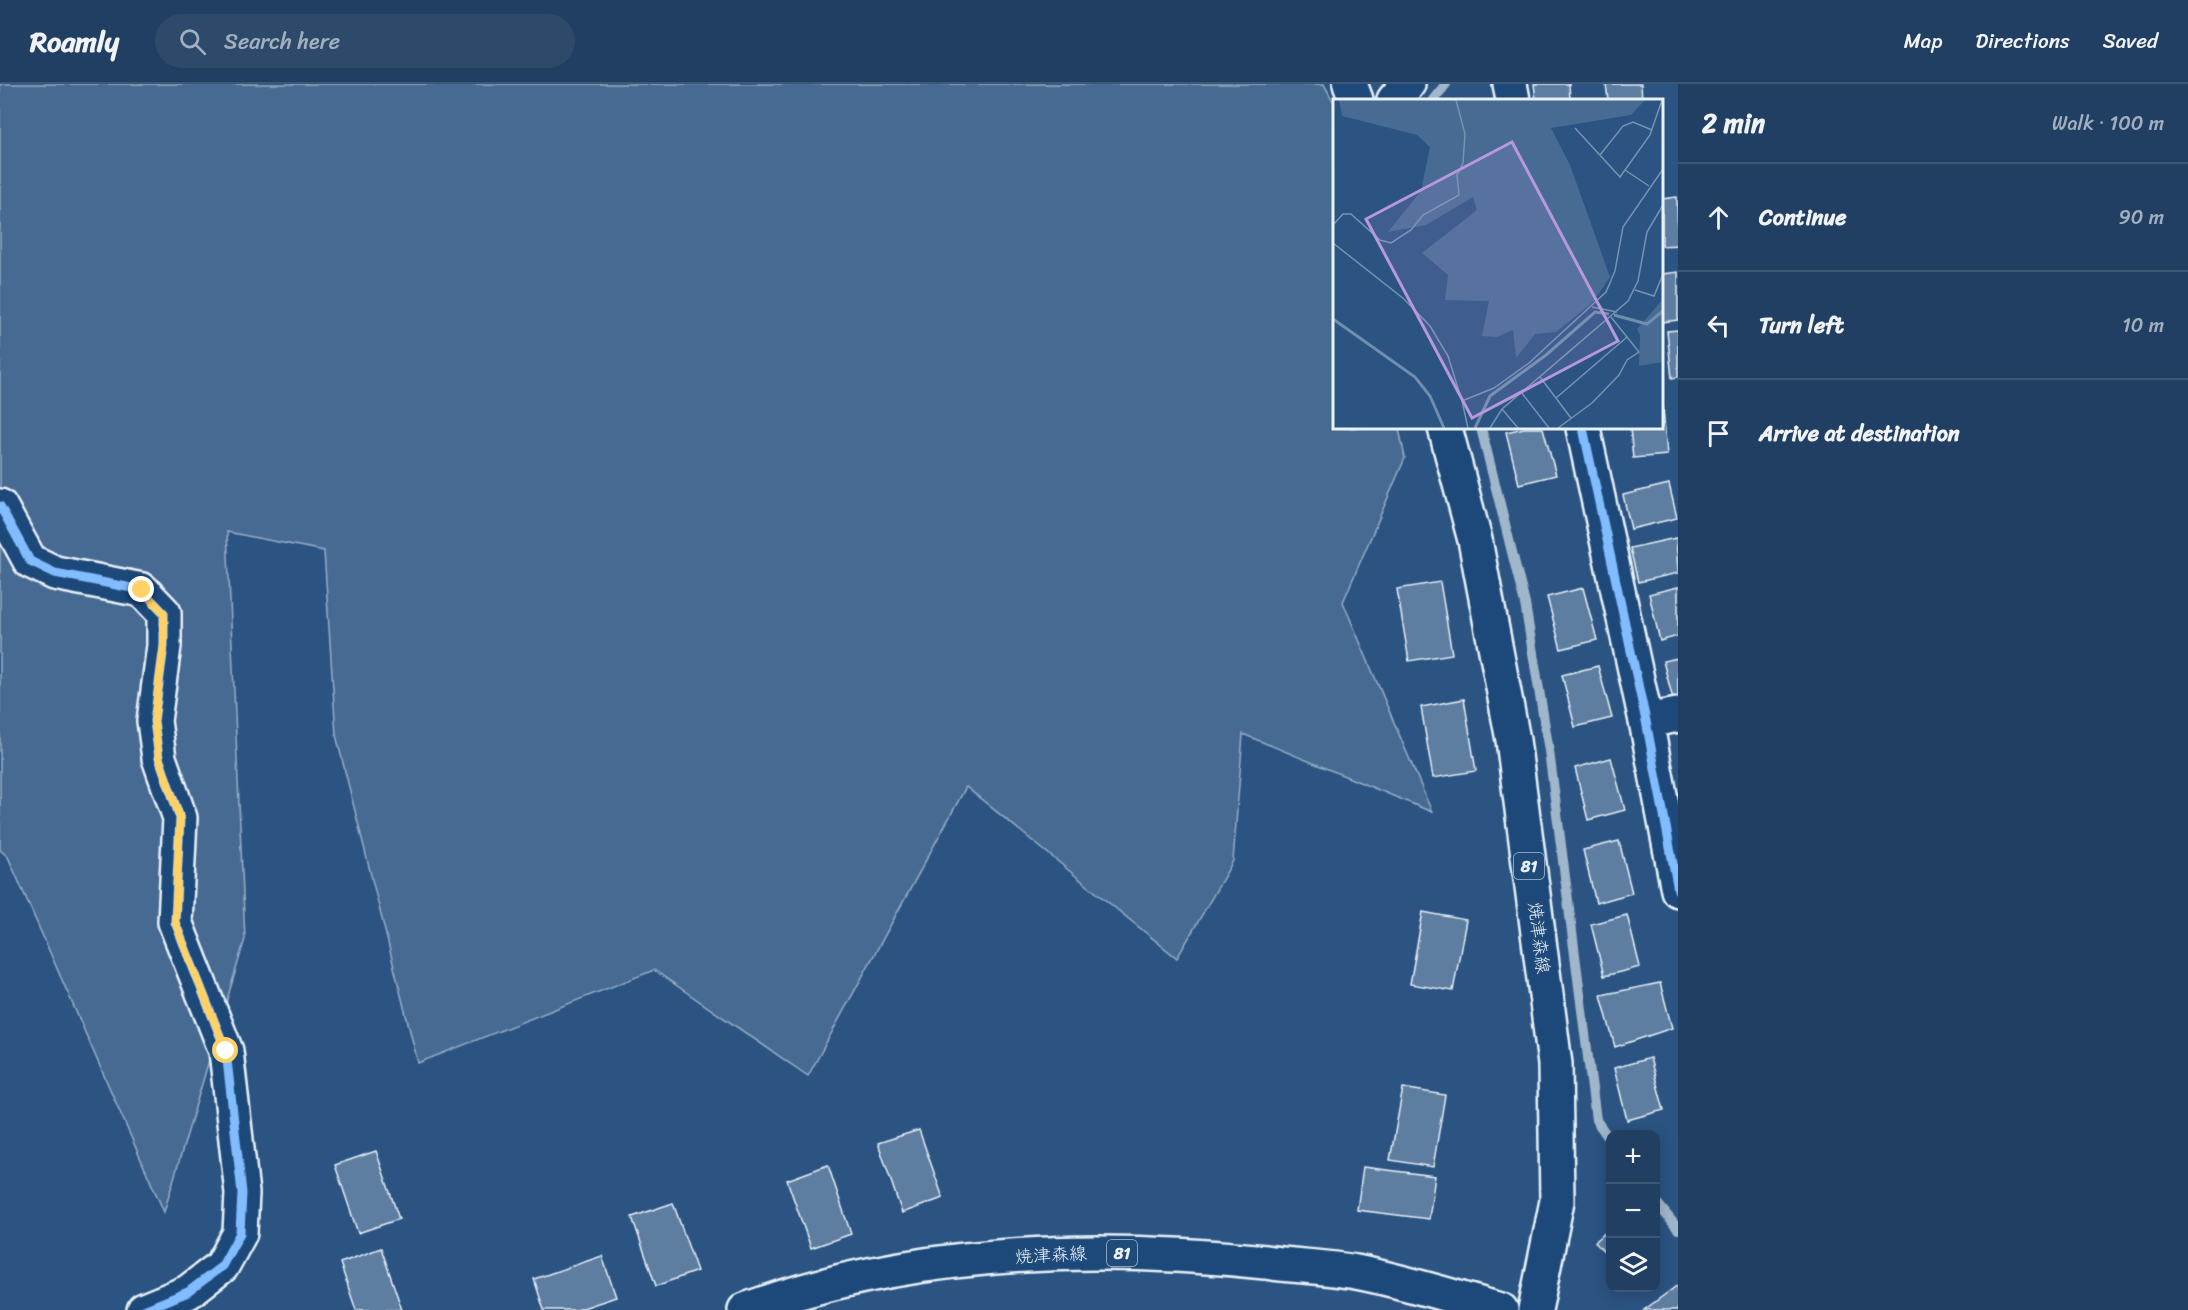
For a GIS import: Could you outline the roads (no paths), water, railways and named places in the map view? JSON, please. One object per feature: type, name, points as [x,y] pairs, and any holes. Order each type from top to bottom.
[{"type":"main road","points":[[1350,84],[1356,99]]},
{"type":"main road","points":[[1395,99],[1408,84]]},
{"type":"main road","points":[[1510,84],[1513,99]]},
{"type":"main road","name":"焼津森線","points":[[1446,429],[1475,540],[1513,740],[1555,1064],[1557,1201],[1535,1310]]},
{"type":"main road","points":[[1583,429],[1646,721],[1678,890]]},
{"type":"main road","points":[[0,506],[30,561],[55,573],[142,590],[164,613],[164,645],[154,721],[159,758],[180,818],[175,922],[226,1051],[242,1193],[240,1233],[222,1266],[188,1293],[144,1310]]},
{"type":"main road","points":[[1646,721],[1678,715]]},
{"type":"main road","name":"焼津森線","points":[[745,1310],[795,1292],[926,1265],[1072,1252],[1185,1254],[1356,1272],[1501,1310]]},
{"type":"waterway","points":[[1434,99],[1446,84]]},
{"type":"waterway","points":[[1481,429],[1525,604],[1549,751],[1596,1120],[1606,1134]]},
{"type":"waterway","points":[[1660,1207],[1678,1229]]}]
